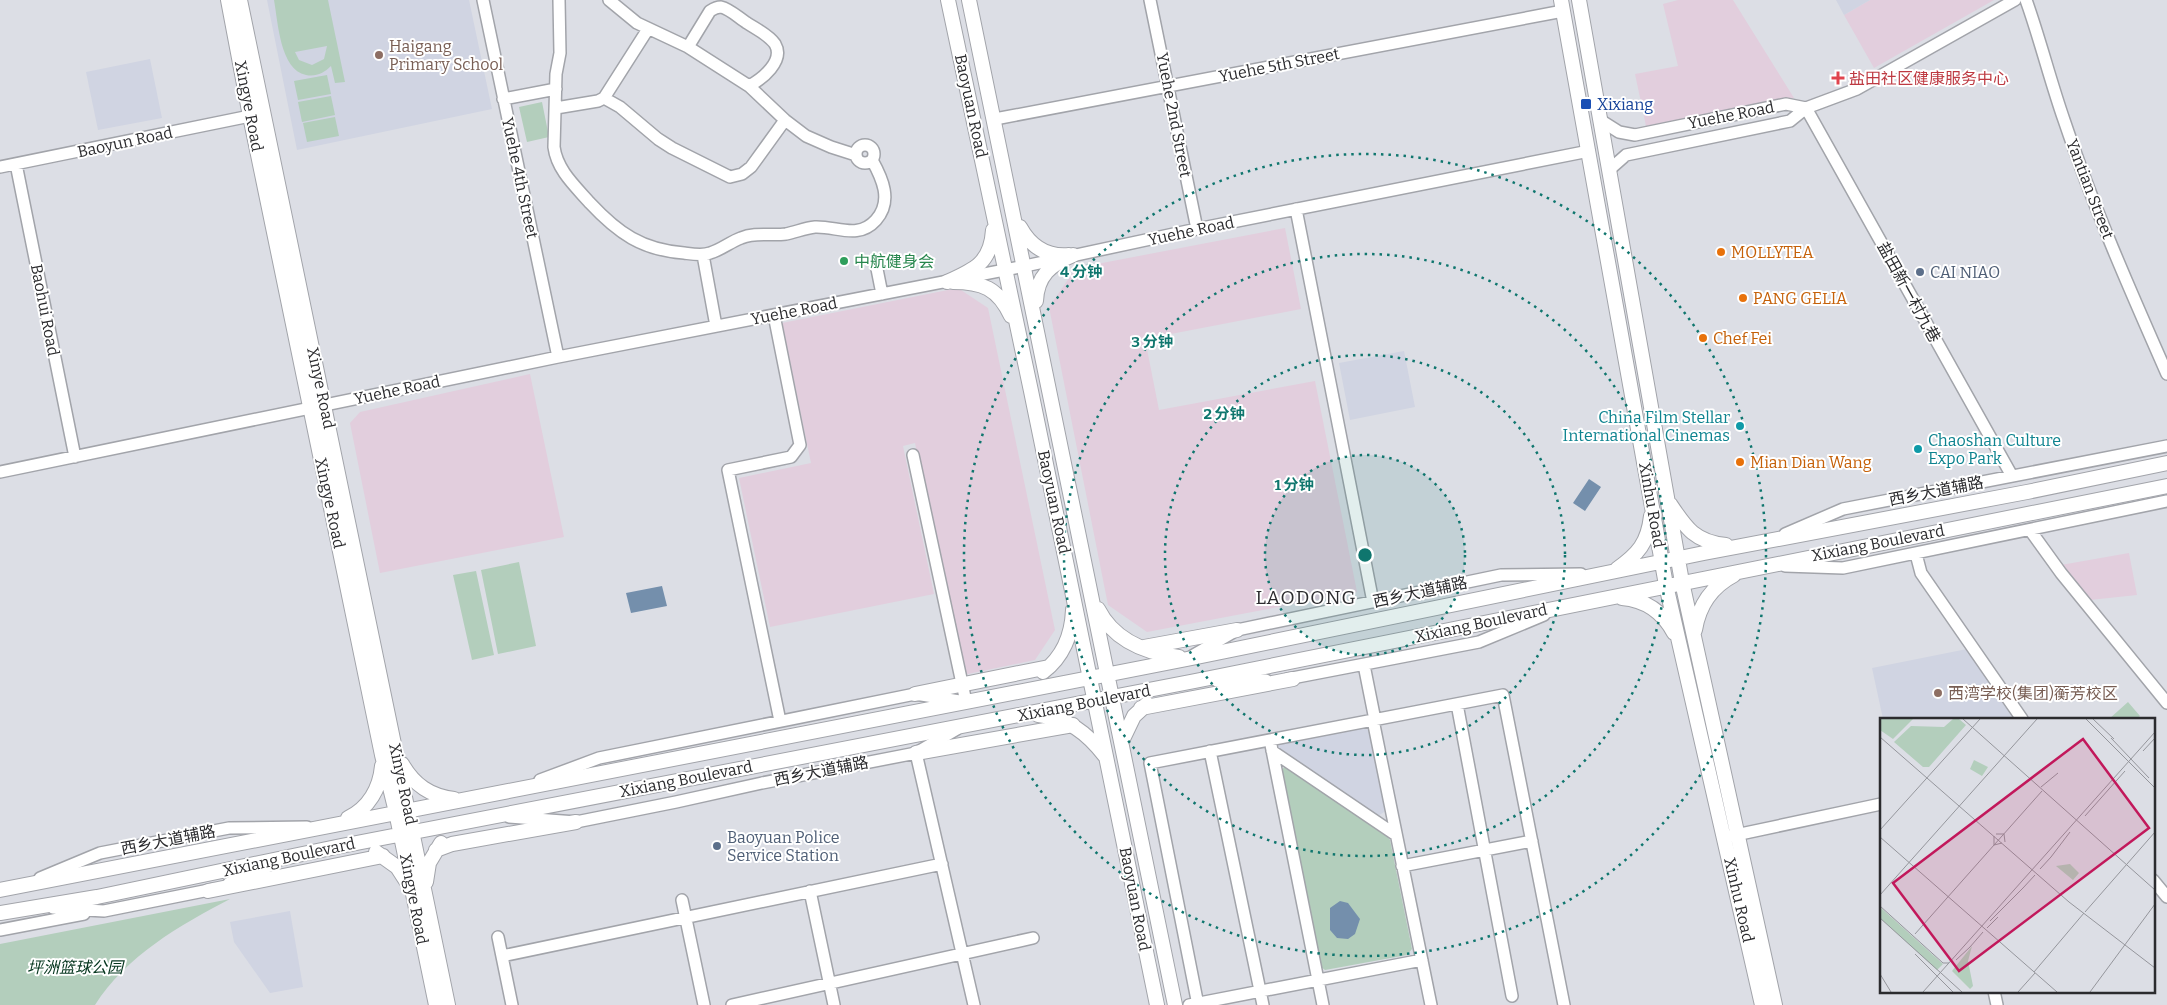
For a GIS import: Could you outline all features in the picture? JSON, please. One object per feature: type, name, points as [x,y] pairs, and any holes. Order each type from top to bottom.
[{"type":"main road","name":"Xingye Road","points":[[228,0],[250,116],[382,755],[402,811],[407,834]]},
{"type":"main road","name":"Xinye Road","points":[[240,0],[396,752],[402,811]]},
{"type":"main road","name":"Baoyuan Road","points":[[948,0],[1019,331],[1157,1005]]},
{"type":"main road","name":"Baoyuan Road","points":[[969,0],[1114,697],[1175,1005]]},
{"type":"main road","name":"Xinhu Road","points":[[1579,0],[1666,498],[1694,636],[1762,1005]]},
{"type":"main road","name":"Xinhu Road","points":[[1562,6],[1666,585],[1679,642],[1775,1005]]},
{"type":"main road","points":[[947,282],[967,273],[985,259],[992,241],[992,207]]},
{"type":"main road","points":[[1014,212],[1021,229],[1035,246],[1051,254],[1073,255]]},
{"type":"main road","points":[[1039,334],[1036,296],[1040,281],[1051,266],[1073,255]]},
{"type":"main road","points":[[947,282],[979,283],[988,288],[1003,302],[1019,331]]},
{"type":"main road","name":"Xixiang Boulevard","points":[[0,890],[1187,659],[1677,558],[2018,494],[2167,463]]},
{"type":"main road","name":"Xixiang Boulevard","points":[[0,913],[97,896],[341,846],[1114,697],[1570,604],[2167,486]]},
{"type":"main road","points":[[1666,498],[1685,526],[1696,537],[1711,544],[1739,547]]},
{"type":"main road","points":[[1608,573],[1638,553],[1643,546],[1649,530],[1652,503]]},
{"type":"main road","points":[[1694,636],[1699,611],[1707,597],[1724,580],[1748,569]]},
{"type":"main road","points":[[1090,587],[1105,622],[1127,642],[1187,659]]},
{"type":"main road","points":[[1008,693],[1026,684],[1049,668],[1064,647],[1072,617],[1073,592]]},
{"type":"main road","points":[[1609,597],[1635,599],[1652,607],[1666,620],[1679,642]]},
{"type":"main road","points":[[1140,647],[1236,630]]},
{"type":"main road","points":[[915,694],[1049,668]]},
{"type":"main road","points":[[1141,708],[1293,679]]},
{"type":"main road","points":[[1122,742],[1129,724],[1141,708],[1160,696],[1195,681]]},
{"type":"main road","points":[[1017,715],[1053,717],[1073,725],[1084,733],[1107,758]]},
{"type":"main road","points":[[916,753],[1073,725]]},
{"type":"main road","points":[[396,752],[408,775],[423,790],[445,798],[465,800]]},
{"type":"main road","points":[[336,824],[360,811],[371,799],[381,777],[382,755]]},
{"type":"main road","points":[[1112,782],[1114,773],[1119,770],[1125,772],[1129,778]]},
{"type":"main road","points":[[341,846],[358,847],[383,856],[419,893],[436,850],[454,830],[475,820]]},
{"type":"main road","points":[[436,850],[452,844],[576,822]]},
{"type":"main road","name":"Xinye Road","points":[[407,834],[419,893]]},
{"type":"main road","points":[[208,891],[383,856]]},
{"type":"main road","name":"Xingye Road","points":[[419,893],[436,1005]]},
{"type":"main road","name":"Xingye Road","points":[[419,893],[448,1005]]},
{"type":"street","name":"Yuehe 4th Street","points":[[482,0],[558,357]]},
{"type":"street","points":[[559,0],[560,53],[556,74],[555,156],[571,182],[597,211],[633,240],[652,248],[671,252],[703,254],[710,253],[742,237],[786,234],[816,227],[846,232],[859,230],[876,220],[881,212],[885,194],[884,184],[872,160],[864,163],[856,155],[806,136],[785,120],[749,86],[688,47],[637,23],[609,0]]},
{"type":"street","name":"Yuehe 2nd Street","points":[[1150,0],[1197,229]]},
{"type":"street","points":[[1806,108],[1857,89],[2014,0]]},
{"type":"street","name":"Yantian Street","points":[[2026,0],[2064,120],[2088,187],[2134,301],[2167,374]]},
{"type":"street","name":"Yuehe 5th Street","points":[[995,119],[1562,6]]},
{"type":"street","points":[[688,47],[710,11],[722,7],[729,10],[768,37],[775,44],[777,50],[777,56],[768,73],[749,86]]},
{"type":"street","points":[[556,108],[598,101],[604,98],[648,29]]},
{"type":"street","points":[[503,98],[556,89]]},
{"type":"street","points":[[604,98],[620,107],[658,139],[672,148],[730,177],[742,174],[751,167],[785,120]]},
{"type":"street","name":"Yuehe Road","points":[[1600,120],[1619,132],[1635,135],[1786,104],[1806,108]]},
{"type":"street","name":"Yuehe Road","points":[[1609,170],[1626,155],[1790,121],[1806,108]]},
{"type":"street","name":"盐田新一村九巷","points":[[1806,108],[2012,476]]},
{"type":"street","name":"Baoyun Road","points":[[0,167],[250,116]]},
{"type":"street","name":"Yuehe Road","points":[[0,472],[558,357],[947,282],[1197,229],[1589,151]]},
{"type":"street","name":"Baohui Road","points":[[16,164],[75,457]]},
{"type":"street","points":[[1296,209],[1373,602]]},
{"type":"street","points":[[703,254],[716,326]]},
{"type":"street","points":[[877,269],[882,294]]},
{"type":"street","points":[[774,315],[800,445],[791,457],[728,470],[780,721]]},
{"type":"street","name":"西乡大道辅路","points":[[1768,541],[1843,509],[2167,446]]},
{"type":"street","points":[[515,790],[599,758],[915,694],[966,702],[913,455]]},
{"type":"street","points":[[1763,566],[1843,568],[2167,501]]},
{"type":"street","points":[[2030,530],[2062,573],[2167,703]]},
{"type":"street","points":[[1916,554],[1922,573],[2021,718]]},
{"type":"street","name":"西乡大道辅路","points":[[1187,659],[1236,630],[1501,575],[1608,573]]},
{"type":"street","points":[[1195,681],[1293,679],[1479,642],[1570,604]]},
{"type":"street","points":[[1364,665],[1374,714],[1373,720],[1431,1005]]},
{"type":"street","points":[[1422,960],[1195,1004],[1150,763],[1210,751],[1271,746],[1373,720],[1503,695],[1564,1005]]},
{"type":"street","points":[[1457,704],[1512,996]]},
{"type":"street","name":"西乡大道辅路","points":[[497,816],[576,822],[916,753],[961,726]]},
{"type":"street","points":[[1271,746],[1396,835]]},
{"type":"street","points":[[1271,746],[1323,1005]]},
{"type":"street","points":[[1210,751],[1263,1005]]},
{"type":"street","points":[[916,753],[974,1005]]},
{"type":"street","points":[[1731,836],[1880,804]]},
{"type":"street","points":[[1402,866],[1532,840]]},
{"type":"street","points":[[0,930],[208,891],[288,858]]},
{"type":"street","points":[[502,956],[942,864]]},
{"type":"street","points":[[2154,881],[2167,896]]},
{"type":"street","points":[[810,892],[834,1005]]},
{"type":"street","points":[[682,900],[704,1005]]},
{"type":"street","points":[[34,907],[104,911]]},
{"type":"street","points":[[498,937],[512,1005]]},
{"type":"street","points":[[732,1005],[1033,938]]},
{"type":"street","points":[[1994,992],[1997,1005]]},
{"type":"shaded area","name":"Haigang Primary School","points":[[267,0],[469,0],[492,109],[297,150]]},
{"type":"shaded area","points":[[1678,0],[1733,0],[1794,98],[1646,126],[1635,74],[1678,66],[1663,4]]},
{"type":"shaded area","points":[[1836,0],[1870,0],[1844,15]]},
{"type":"shaded area","points":[[1870,0],[1994,0],[1874,68],[1844,15]]},
{"type":"shaded area","points":[[150,59],[162,118],[98,130],[86,72]]},
{"type":"shaded area","points":[[1285,228],[1301,309],[1145,339],[1159,410],[1315,381],[1357,592],[1147,632],[1108,605],[1049,307],[1076,268]]},
{"type":"shaded area","points":[[958,288],[988,308],[1055,630],[1035,660],[963,675],[915,443],[903,446],[934,594],[770,627],[739,478],[811,463],[782,323]]},
{"type":"shaded area","points":[[1404,351],[1415,407],[1350,420],[1339,363]]},
{"type":"shaded area","points":[[530,374],[564,537],[380,573],[350,423],[360,412]]},
{"type":"shaded area","points":[[2129,553],[2137,595],[2090,600],[2061,565]]},
{"type":"shaded area","name":"西湾学校(集团)蘅芳校区","points":[[1967,649],[2014,718],[1883,718],[1872,668]]},
{"type":"shaded area","points":[[1360,725],[1369,731],[1385,809],[1378,816],[1278,749],[1280,742]]},
{"type":"shaded area","points":[[290,911],[303,987],[270,993],[234,942],[230,922]]},
{"type":"green space","points":[[274,0],[328,0],[345,82],[335,83],[331,66],[320,74],[306,75],[297,71],[286,55],[282,44]],"holes":[[[327,46],[324,59],[312,65],[299,60],[295,52]]]},
{"type":"green space","points":[[327,75],[331,94],[298,100],[294,81]]},
{"type":"green space","points":[[331,96],[335,115],[302,122],[298,102]]},
{"type":"green space","points":[[542,102],[549,137],[527,142],[519,107]]},
{"type":"green space","points":[[335,117],[339,136],[307,142],[303,123]]},
{"type":"green space","points":[[519,562],[536,646],[498,654],[481,570]]},
{"type":"green space","points":[[476,571],[494,655],[472,660],[453,575]]},
{"type":"green space","points":[[2128,702],[2140,716],[2138,718],[2110,718]]},
{"type":"green space","points":[[1285,766],[1387,836],[1390,840],[1412,949],[1407,955],[1325,970],[1321,967],[1281,771]]},
{"type":"green space","name":"坪洲篮球公园","points":[[230,899],[155,943],[122,971],[95,1005],[0,1005],[0,944]]},
{"type":"water","points":[[1589,479],[1601,487],[1585,511],[1573,503]]},
{"type":"water","points":[[662,586],[667,606],[631,613],[626,593]]},
{"type":"water","points":[[1340,901],[1348,903],[1360,919],[1355,934],[1348,939],[1337,938],[1330,930],[1330,908]]},
{"type":"place","name":"Haigang Primary School","points":[[379,55]]},
{"type":"place","name":"盐田社区健康服务中心","points":[[1838,78]]},
{"type":"place","name":"Xixiang","points":[[1586,104]]},
{"type":"place","name":"MOLLYTEA","points":[[1721,252]]},
{"type":"place","name":"中航健身会","points":[[844,261]]},
{"type":"place","name":"CAI NIAO","points":[[1920,272]]},
{"type":"place","name":"PANG GELIA","points":[[1743,298]]},
{"type":"place","name":"Chef Fei","points":[[1703,338]]},
{"type":"place","name":"China Film Stellar International Cinemas","points":[[1740,426]]},
{"type":"place","name":"Chaoshan Culture Expo Park","points":[[1918,449]]},
{"type":"place","name":"Mian Dian Wang","points":[[1740,462]]},
{"type":"place","name":"西湾学校(集团)蘅芳校区","points":[[1938,693]]},
{"type":"place","name":"Baoyuan Police Service Station","points":[[717,846]]},
{"type":"district","name":"LAODONG","points":[[1306,597]]}]
